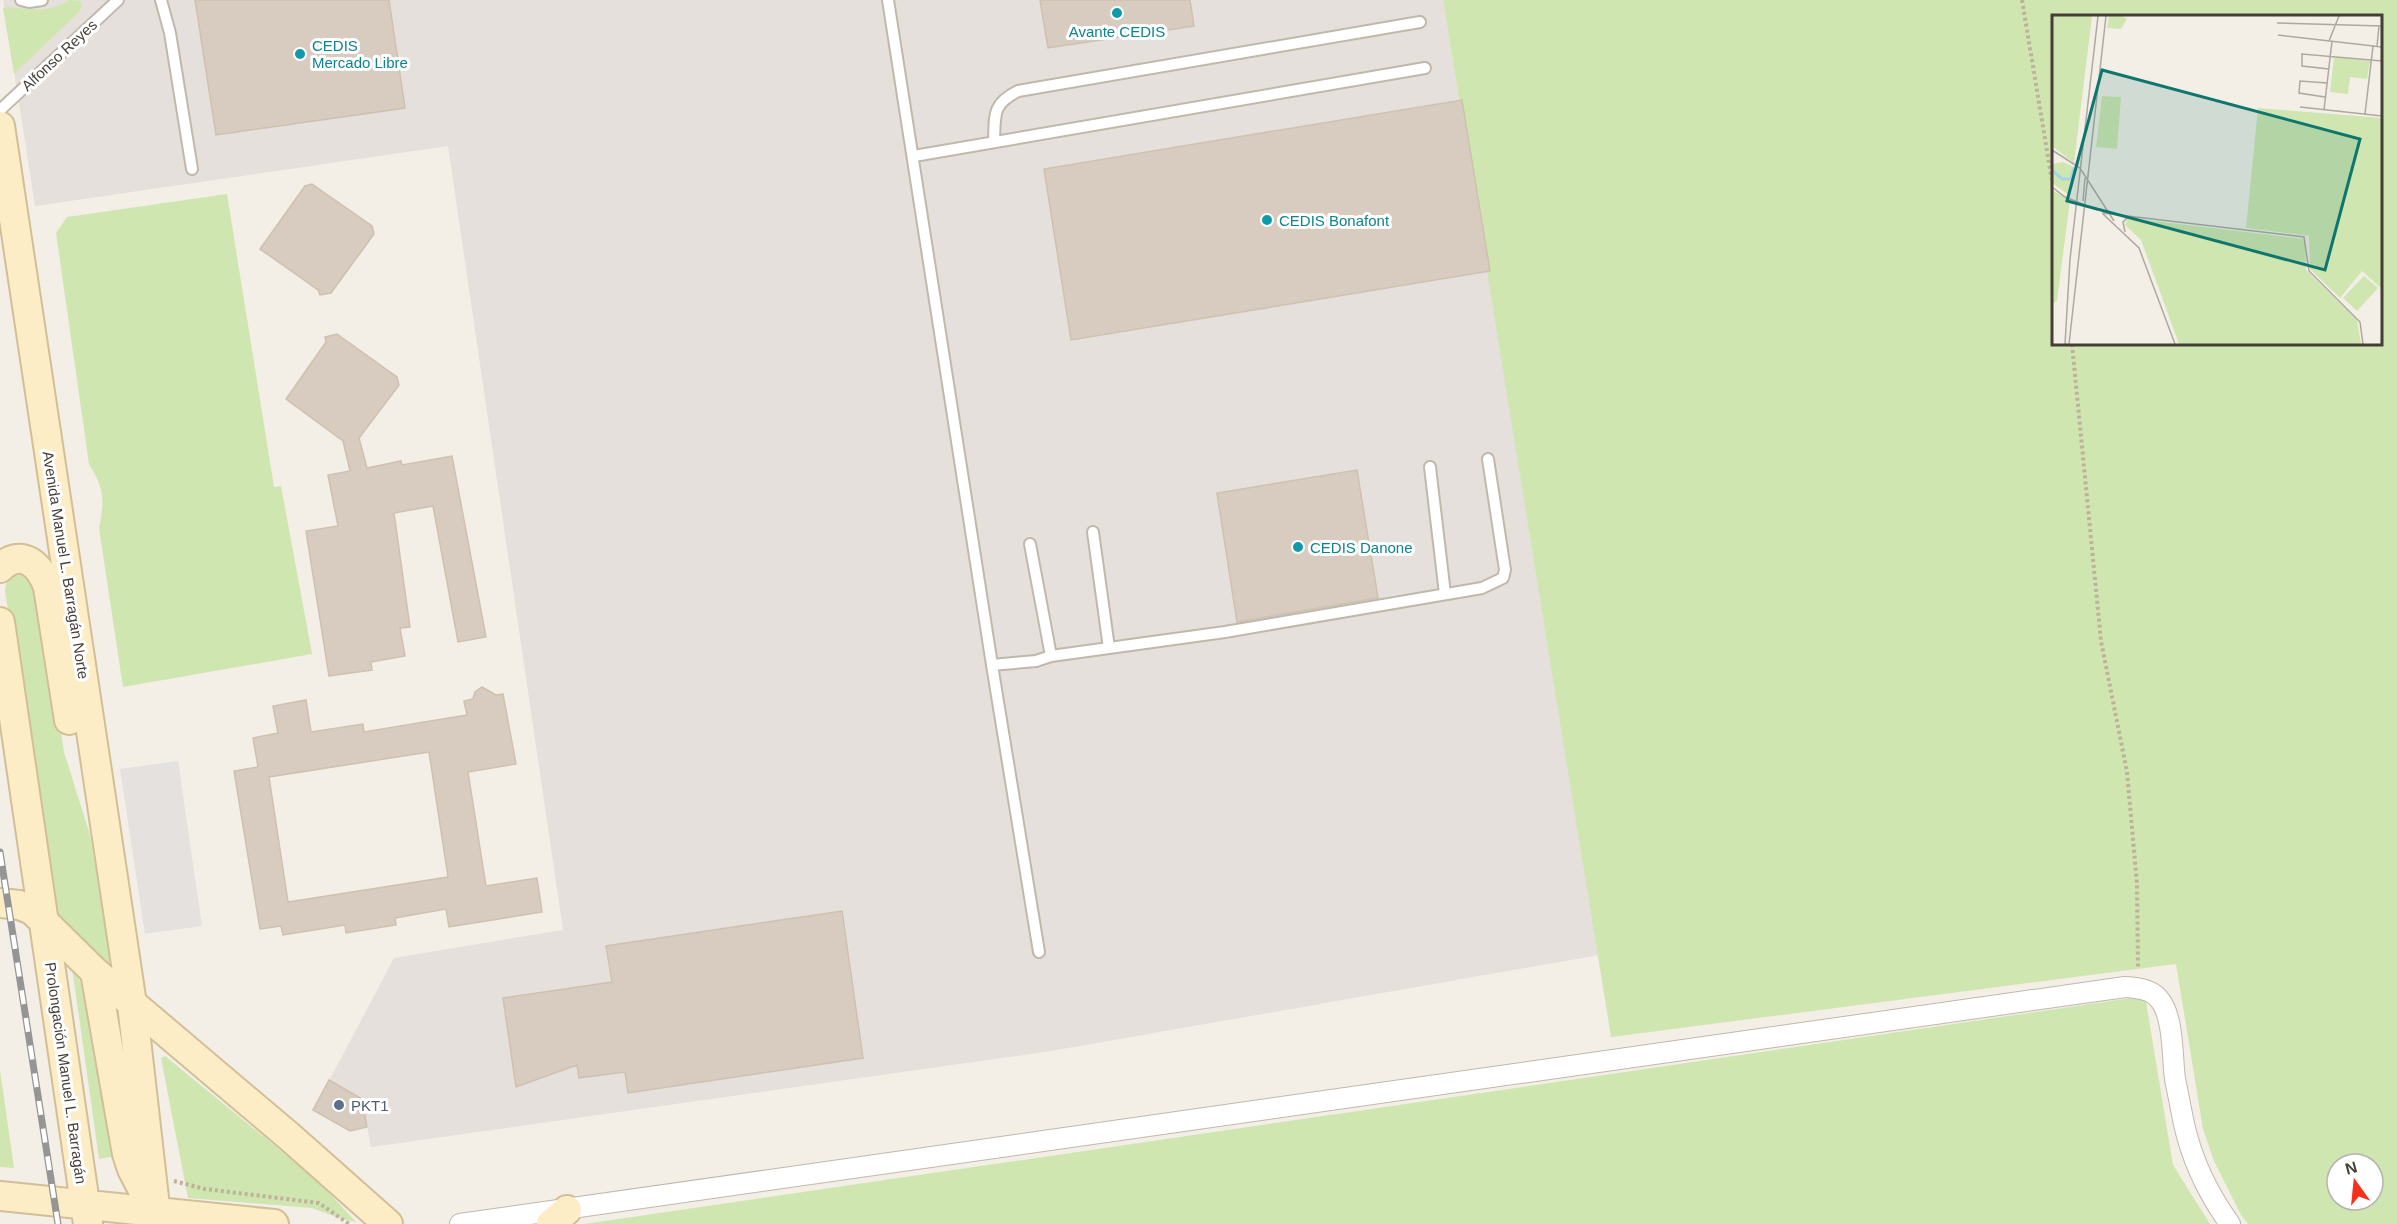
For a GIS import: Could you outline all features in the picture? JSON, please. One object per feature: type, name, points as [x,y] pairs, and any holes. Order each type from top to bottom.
[{"type":"main road","name":"Avenida Manuel L. Barragán Norte","points":[[0,126],[132,1004]]},
{"type":"main road","points":[[0,568],[15,560],[26,560],[35,565],[43,574],[48,587],[76,754],[84,775],[101,801]]},
{"type":"main road","points":[[0,622],[45,921]]},
{"type":"main road","points":[[0,903],[19,905],[32,910],[95,972],[291,1138],[388,1224]]},
{"type":"main road","name":"Prolongación Manuel L. Barragán","points":[[45,921],[87,1215]]},
{"type":"main road","points":[[95,972],[127,1154],[156,1218]]},
{"type":"main road","points":[[132,1004],[156,1218]]},
{"type":"main road","points":[[0,1196],[87,1215],[274,1224]]},
{"type":"street","points":[[460,1224],[559,1217],[970,1150],[2106,990],[2138,988],[2152,993],[2160,1000],[2169,1024],[2175,1078],[2185,1128],[2198,1166],[2216,1204],[2230,1224]]},
{"type":"lane","points":[[21,0],[29,2],[42,0]]},
{"type":"lane","name":"Alfonso Reyes","points":[[0,110],[118,0]]},
{"type":"lane","points":[[161,0],[170,33],[192,169]]},
{"type":"lane","points":[[888,0],[1039,952]]},
{"type":"lane","points":[[994,141],[996,111],[1003,98],[1018,91],[1420,22]]},
{"type":"lane","points":[[914,156],[1425,68]]},
{"type":"lane","points":[[992,665],[1036,661],[1051,656],[1225,632],[1482,588],[1503,578],[1505,570],[1488,459]]},
{"type":"lane","points":[[1430,467],[1445,594]]},
{"type":"lane","points":[[1093,532],[1109,648]]},
{"type":"lane","points":[[1030,544],[1051,656]]},
{"type":"path","points":[[2022,0],[2052,181]]},
{"type":"path","points":[[2072,345],[2101,641],[2127,772],[2136,884],[2138,988]]},
{"type":"shaded area","points":[[3,0],[1443,0],[1599,955],[1051,1051],[371,1147],[362,1099],[329,1081],[394,958],[563,930],[448,146],[35,206]]},
{"type":"shaded area","points":[[178,761],[202,926],[145,934],[120,769]]},
{"type":"green space","points":[[70,0],[80,1],[82,5],[79,12],[14,74],[3,8],[44,9]]},
{"type":"green space","points":[[1443,0],[2397,0],[2397,1224],[2248,1224],[2241,1215],[2214,1161],[2203,1129],[2176,964],[1611,1037]]},
{"type":"green space","points":[[227,194],[274,487],[281,486],[312,654],[123,687],[99,528],[102,494],[98,480],[89,464],[56,233],[67,217]]},
{"type":"green space","points":[[22,573],[39,585],[64,752],[90,835],[111,960],[108,965],[102,963],[57,913],[5,591],[10,579]]},
{"type":"green space","points":[[72,967],[83,987],[116,1156],[99,1159]]},
{"type":"green space","points":[[2145,996],[2173,1165],[2210,1224],[584,1224]]},
{"type":"green space","points":[[165,1056],[319,1182],[356,1222],[312,1208],[188,1198],[161,1058]]},
{"type":"green space","points":[[0,1070],[14,1168],[0,1167]]},
{"type":"building","name":"CEDIS Mercado Libre","points":[[195,0],[389,0],[405,108],[216,135]]},
{"type":"building","name":"Avante CEDIS","points":[[1040,0],[1190,0],[1194,26],[1048,48]]},
{"type":"building","name":"CEDIS Bonafont","points":[[1462,100],[1490,271],[1071,340],[1044,169]]},
{"type":"building","points":[[312,184],[372,226],[374,234],[331,293],[320,295],[318,290],[260,249],[305,186]]},
{"type":"building","points":[[337,334],[397,377],[399,385],[359,438],[367,468],[401,461],[402,465],[452,456],[486,637],[458,642],[433,506],[394,513],[410,627],[400,628],[405,656],[371,662],[372,670],[329,676],[306,531],[338,526],[328,475],[350,471],[343,441],[286,399],[326,342],[325,337]]},
{"type":"building","name":"CEDIS Danone","points":[[1357,470],[1378,598],[1237,622],[1217,493]]},
{"type":"building","points":[[482,687],[496,695],[503,694],[516,764],[468,772],[486,886],[537,878],[542,912],[449,927],[446,909],[395,918],[396,925],[346,933],[345,925],[283,935],[281,926],[260,929],[234,771],[258,767],[253,738],[278,733],[273,706],[306,700],[311,732],[363,724],[364,732],[467,715],[464,701],[473,699],[475,692]],"holes":[[[429,752],[448,877],[288,902],[269,777]]]},
{"type":"building","points":[[842,911],[863,1058],[628,1093],[625,1072],[579,1078],[577,1065],[516,1087],[503,998],[612,982],[606,946]]},
{"type":"building","name":"PKT1","points":[[329,1080],[362,1099],[367,1127],[350,1131],[313,1110]]},
{"type":"railway","points":[[0,852],[58,1224]]},
{"type":"place","name":"Avante CEDIS","points":[[1117,13]]},
{"type":"place","name":"CEDIS Mercado Libre","points":[[300,54]]},
{"type":"place","name":"CEDIS Bonafont","points":[[1267,220]]},
{"type":"place","name":"CEDIS Danone","points":[[1298,547]]},
{"type":"place","name":"PKT1","points":[[339,1105]]}]
